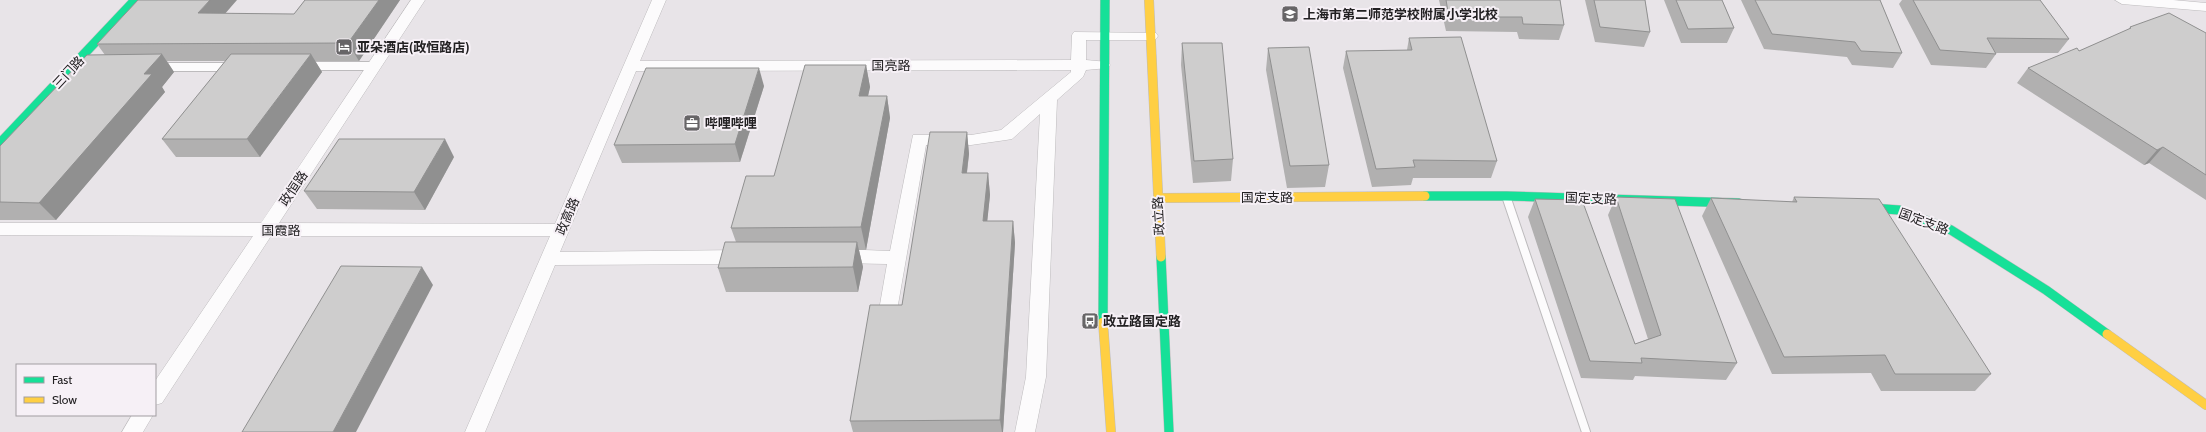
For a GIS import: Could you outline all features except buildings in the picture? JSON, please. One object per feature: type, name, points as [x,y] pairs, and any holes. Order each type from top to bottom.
[{"type":"main road","name":"三门路","points":[[0,143],[76,67],[135,0]]},
{"type":"main road","points":[[1105,0],[1103,65],[1103,323],[1112,432]]},
{"type":"main road","name":"政立路","points":[[1149,0],[1169,432]]},
{"type":"main road","name":"国定支路","points":[[1158,198],[1506,196],[1750,203]]},
{"type":"main road","name":"国定支路","points":[[1844,207],[1899,210],[1951,230],[2046,290],[2206,405]]},
{"type":"street","name":"政恒路","points":[[156,395],[418,0]]},
{"type":"street","name":"政高路","points":[[475,432],[659,0]]},
{"type":"street","points":[[2122,0],[2206,7]]},
{"type":"street","points":[[887,316],[919,139],[971,140],[1006,135],[1078,74],[1079,35],[1151,36]]},
{"type":"street","name":"国亮路","points":[[631,66],[1103,65]]},
{"type":"street","points":[[1025,432],[1036,377],[1049,98]]},
{"type":"street","name":"国霞路","points":[[0,229],[561,230]]},
{"type":"street","points":[[819,256],[897,258]]},
{"type":"street","points":[[549,259],[759,257]]},
{"type":"street","points":[[132,432],[142,416]]},
{"type":"lane","points":[[151,67],[239,66]]},
{"type":"lane","points":[[302,66],[374,66]]},
{"type":"lane","points":[[1506,196],[1586,432]]},
{"type":"traffic: fast","points":[[0,143],[135,0]]},
{"type":"traffic: fast","points":[[1103,322],[1105,0]]},
{"type":"traffic: fast","points":[[1425,196],[1506,196],[1739,203]]},
{"type":"traffic: fast","points":[[1857,207],[1899,210],[1951,230],[2046,290],[2107,334]]},
{"type":"traffic: fast","points":[[1161,257],[1169,432]]},
{"type":"traffic: slow","points":[[1149,0],[1161,257]]},
{"type":"traffic: slow","points":[[1158,198],[1425,196]]},
{"type":"traffic: slow","points":[[1103,322],[1111,432]]},
{"type":"traffic: slow","points":[[2107,334],[2206,405]]},
{"type":"place","name":"上海市第二师范学校附属小学北校","points":[[1290,14]]},
{"type":"place","name":"亚朵酒店(政恒路店)","points":[[344,47]]},
{"type":"place","name":"哔哩哔哩","points":[[692,123]]},
{"type":"place","name":"政立路国定路","points":[[1090,321]]}]
